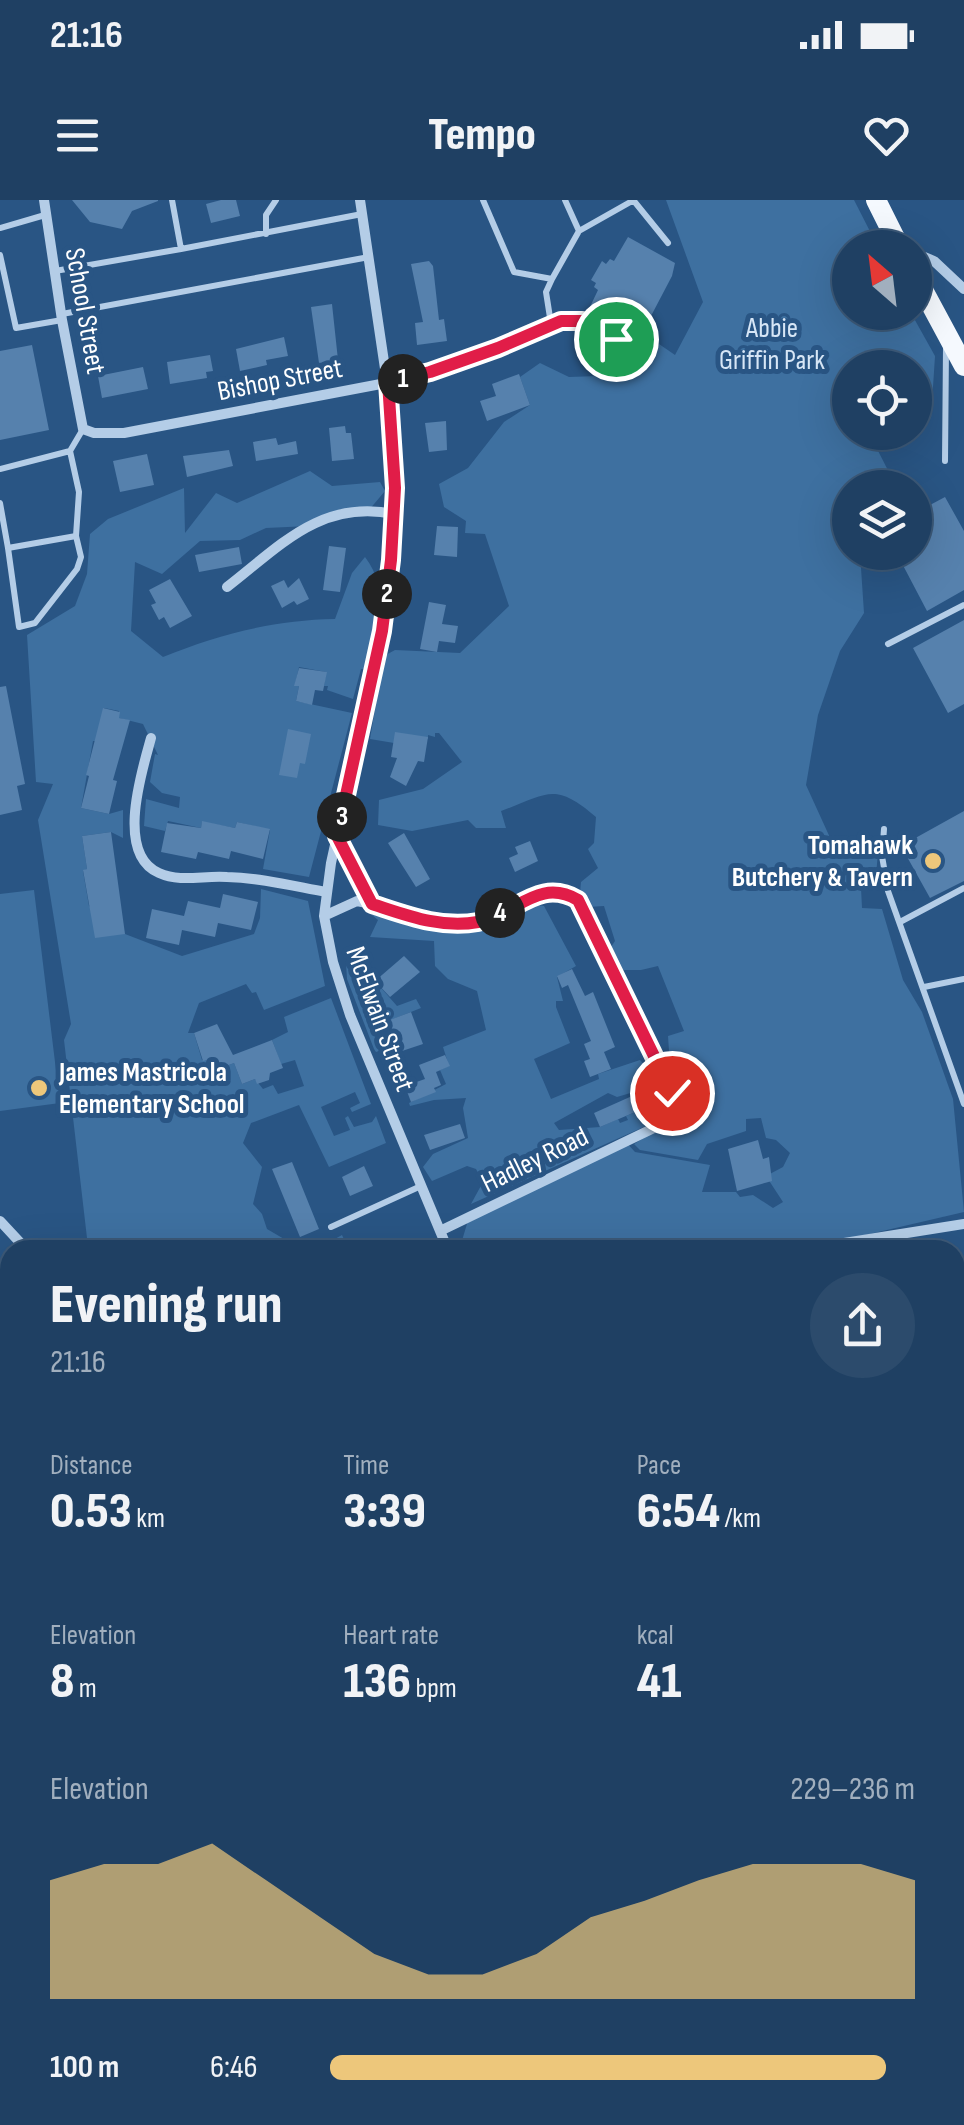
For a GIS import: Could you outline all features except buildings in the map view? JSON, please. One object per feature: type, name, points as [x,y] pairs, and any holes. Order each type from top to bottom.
[{"type":"main road","points":[[876,200],[894,230]]},
{"type":"main road","points":[[932,306],[964,366]]},
{"type":"street","name":"School Street","points":[[44,200],[61,317],[84,429]]},
{"type":"street","name":"McElwain Street","points":[[360,200],[388,382],[394,514],[382,631],[337,836],[324,916],[340,987],[444,1240]]},
{"type":"street","points":[[932,261],[964,290]]},
{"type":"street","name":"Bishop Street","points":[[84,429],[94,434],[124,433],[388,382],[430,372],[538,330]]},
{"type":"street","points":[[227,587],[318,520],[350,511],[394,514]]},
{"type":"street","points":[[150,738],[137,791],[134,827],[143,860],[156,872],[190,878],[243,878],[326,892]]},
{"type":"street","points":[[337,836],[372,904]]},
{"type":"street","name":"Hadley Road","points":[[324,916],[357,901],[444,924],[480,922],[544,892],[562,890],[578,900],[672,1093],[672,1112],[658,1126],[440,1231]]},
{"type":"street","points":[[0,1222],[18,1240]]},
{"type":"street","points":[[863,1240],[964,1224]]},
{"type":"lane","points":[[172,200],[181,249]]},
{"type":"lane","points":[[266,234],[266,215],[276,200]]},
{"type":"lane","points":[[483,200],[514,272],[552,278]]},
{"type":"lane","points":[[566,200],[579,230]]},
{"type":"lane","points":[[551,324],[546,292],[579,230],[634,201],[668,244]]},
{"type":"lane","points":[[54,271],[362,214]]},
{"type":"lane","points":[[0,228],[46,215]]},
{"type":"lane","points":[[0,255],[16,328],[369,257]]},
{"type":"lane","points":[[538,330],[570,320],[582,321],[616,339]]},
{"type":"lane","points":[[945,461],[946,332]]},
{"type":"lane","points":[[0,469],[70,451],[84,429]]},
{"type":"lane","points":[[0,503],[19,627],[35,622],[77,569],[81,557],[76,536],[79,492],[70,451]]},
{"type":"lane","points":[[8,548],[76,536]]},
{"type":"lane","points":[[888,644],[964,604]]},
{"type":"lane","points":[[884,829],[882,856],[888,891],[964,1104]]},
{"type":"lane","points":[[900,922],[964,888]]},
{"type":"lane","points":[[924,987],[964,979]]},
{"type":"lane","points":[[331,1227],[421,1186]]},
{"type":"green space","name":"Abbie Griffin Park","points":[[666,200],[854,200],[869,230],[832,230],[832,330],[920,330],[932,350],[832,350],[832,450],[878,450],[888,470],[832,470],[832,570],[861,570],[864,613],[840,651],[818,715],[806,785],[837,853],[878,852],[875,888],[861,888],[862,908],[882,909],[903,980],[922,1012],[953,1099],[964,1212],[844,1240],[462,1240],[469,1217],[625,1141],[635,1152],[710,1165],[702,1192],[753,1195],[773,1208],[783,1202],[766,1176],[783,1167],[790,1153],[776,1140],[766,1138],[761,1118],[746,1119],[746,1131],[707,1144],[698,1160],[640,1150],[634,1144],[676,1118],[687,1090],[670,1066],[668,1036],[684,1031],[658,966],[621,970],[609,950],[615,941],[604,906],[588,907],[580,893],[581,882],[598,868],[588,849],[594,843],[596,817],[570,798],[550,794],[501,811],[506,828],[476,828],[468,820],[412,831],[378,825],[379,800],[423,789],[462,762],[439,733],[435,737],[428,735],[428,739],[394,743],[370,739],[384,656],[395,650],[460,653],[509,606],[485,534],[465,533],[466,521],[444,507],[439,484],[468,468],[504,422],[530,405],[520,377],[540,363],[569,377],[598,376],[587,362],[596,344],[639,366],[659,344],[675,355],[703,302]]},
{"type":"green space","points":[[932,351],[935,356],[932,402]]},
{"type":"green space","points":[[310,471],[332,486],[380,482],[385,491],[369,510],[309,526],[266,528],[240,540],[200,541],[162,574],[135,562],[131,631],[163,657],[248,630],[335,619],[352,573],[365,557],[373,569],[381,596],[375,668],[361,669],[353,699],[327,690],[326,672],[299,667],[295,685],[299,686],[296,701],[352,713],[309,877],[263,869],[270,830],[237,822],[235,828],[202,822],[201,828],[168,821],[165,831],[144,826],[146,799],[179,808],[180,797],[162,793],[150,782],[155,754],[158,755],[143,724],[119,718],[119,711],[104,708],[93,741],[81,808],[109,814],[123,810],[123,838],[111,832],[82,836],[89,906],[125,934],[182,956],[254,934],[260,918],[261,889],[308,901],[325,986],[264,1010],[256,992],[252,993],[246,984],[199,1003],[188,1033],[194,1033],[202,1060],[206,1060],[211,1072],[234,1063],[242,1084],[255,1079],[263,1089],[273,1085],[278,1094],[304,1086],[295,1060],[281,1064],[272,1040],[288,1032],[284,1017],[331,998],[371,1104],[352,1112],[350,1108],[360,1103],[355,1092],[321,1107],[334,1136],[350,1130],[345,1118],[348,1116],[354,1127],[372,1122],[376,1116],[386,1143],[329,1167],[299,1105],[251,1123],[243,1143],[262,1167],[253,1204],[267,1229],[286,1240],[89,1240],[64,1040],[71,1024],[38,820],[53,784],[36,782],[27,635],[75,606],[87,574],[90,534],[108,519],[184,488],[185,533],[216,493],[237,503]]},
{"type":"green space","points":[[34,890],[60,1103],[0,1111],[0,894]]},
{"type":"green space","points":[[532,904],[544,906],[576,966],[557,977],[563,1001],[556,1001],[556,1007],[570,1043],[534,1059],[551,1099],[599,1079],[598,1074],[640,1060],[666,1099],[654,1109],[644,1089],[617,1097],[608,1093],[554,1123],[559,1130],[600,1127],[618,1119],[620,1123],[628,1120],[626,1116],[647,1107],[655,1122],[471,1204],[483,1182],[476,1169],[467,1166],[432,1181],[423,1167],[433,1154],[468,1138],[463,1108],[466,1098],[410,1106],[409,1103],[446,1084],[440,1070],[449,1066],[443,1047],[486,1030],[477,991],[448,979],[435,966],[434,941],[370,937],[378,920],[372,915],[449,929],[490,921]]},
{"type":"green space","points":[[346,963],[375,981],[397,1006],[416,999],[421,1008],[388,1021],[396,1045],[376,1052],[374,1049],[347,979]]},
{"type":"place","name":"Tomahawk Butchery & Tavern","points":[[933,861]]},
{"type":"place","name":"James Mastricola Elementary School","points":[[39,1088]]},
{"type":"route","points":[[616,339],[582,321],[561,321],[430,372],[388,382],[395,488],[391,560],[382,631],[337,836],[372,904],[408,916],[444,924],[480,922],[544,892],[562,890],[578,900],[672,1093]]}]
